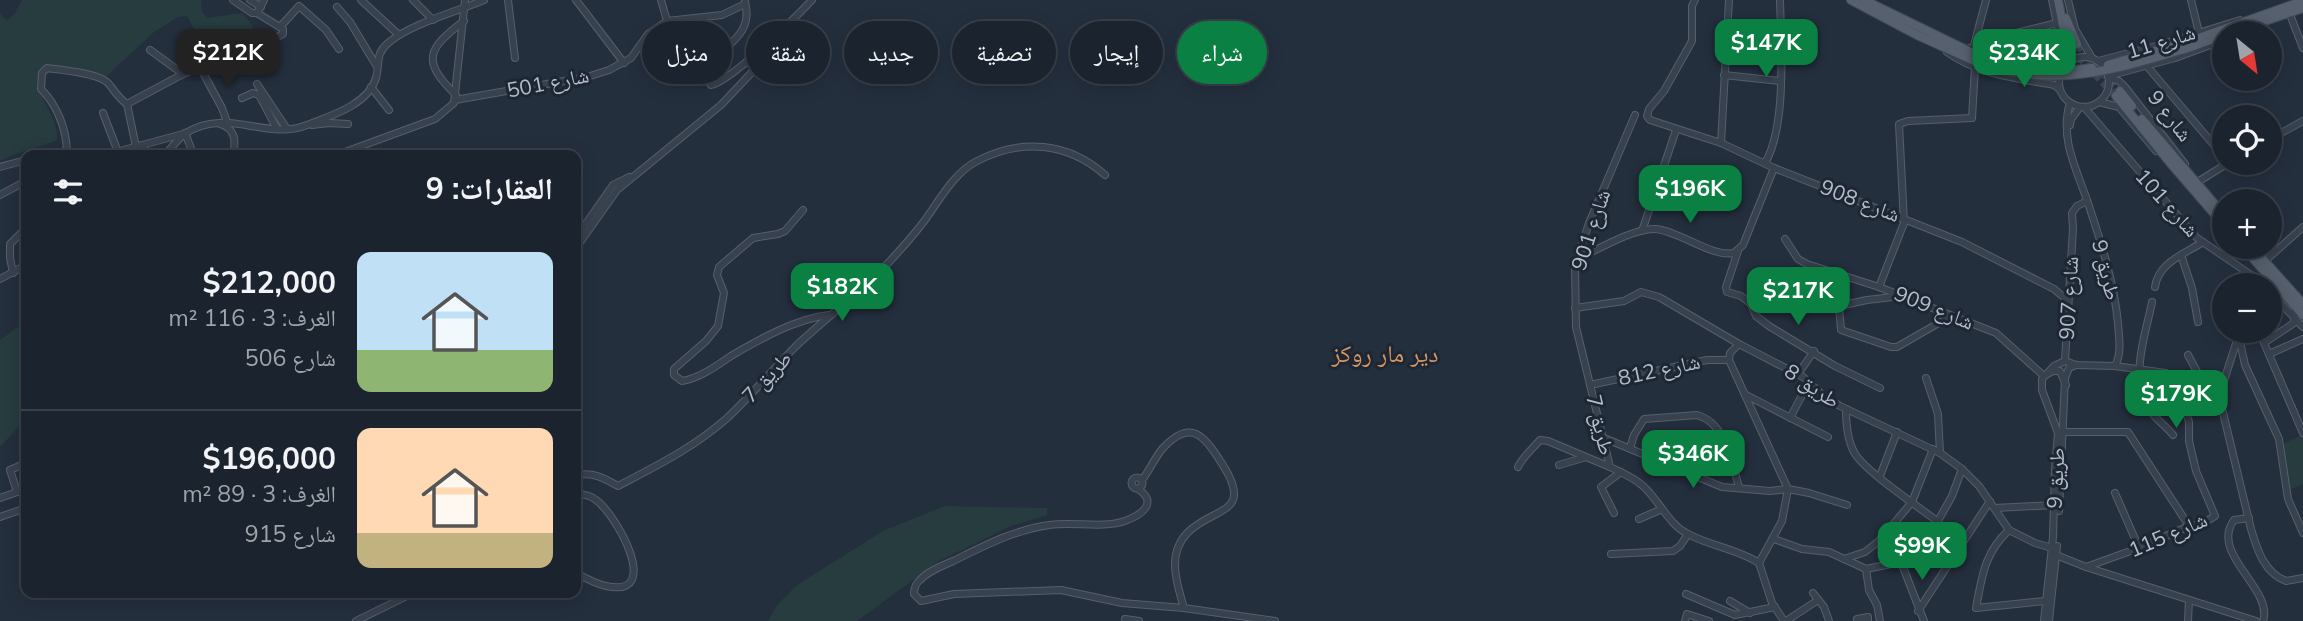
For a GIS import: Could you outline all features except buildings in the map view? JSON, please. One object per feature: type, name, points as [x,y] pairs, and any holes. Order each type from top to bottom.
[{"type":"main road","points":[[1851,0],[1979,63],[2022,75],[2072,76],[2122,67],[2303,1]]},
{"type":"main road","points":[[1864,0],[1930,33],[1979,63]]},
{"type":"main road","points":[[2061,0],[2064,31],[2073,45]]},
{"type":"main road","points":[[2263,21],[2286,6],[2303,8]]},
{"type":"main road","name":"شارع 11","points":[[2195,40],[2212,39]]},
{"type":"main road","points":[[2118,93],[2212,209]]},
{"type":"main road","name":"شارع 9","points":[[2193,183],[2212,203]]},
{"type":"main road","points":[[2252,259],[2263,273]]},
{"type":"main road","points":[[2265,261],[2299,305],[2300,316]]},
{"type":"main road","points":[[2282,297],[2299,305]]},
{"type":"street","points":[[233,0],[252,13],[261,6]]},
{"type":"street","points":[[127,104],[183,74],[253,51],[281,36],[284,31],[261,6],[250,0]]},
{"type":"street","points":[[361,0],[399,35]]},
{"type":"street","points":[[413,0],[433,20]]},
{"type":"street","points":[[303,127],[352,105],[371,87],[375,81],[380,51],[399,35],[465,4],[484,0]]},
{"type":"street","points":[[508,0],[515,58]]},
{"type":"street","points":[[576,0],[624,63]]},
{"type":"street","points":[[661,0],[667,21],[722,15],[745,2],[747,21]]},
{"type":"street","name":"شارع 908","points":[[1695,0],[1692,6],[1692,41],[1664,91],[1650,107],[1647,115],[1652,121],[1721,143],[1982,252],[2054,289],[2068,301]]},
{"type":"street","points":[[1721,143],[1729,0]]},
{"type":"street","points":[[1765,163],[1778,117],[1780,0]]},
{"type":"street","points":[[1973,46],[1986,0]]},
{"type":"street","points":[[2052,0],[2063,52],[2068,62]]},
{"type":"street","points":[[1904,219],[1899,124],[1908,121],[1972,118],[1979,63],[2002,76],[2054,85],[2070,103],[2082,107],[2099,102],[2109,87],[2109,77],[2075,29],[2068,0]]},
{"type":"street","points":[[2191,0],[2195,40]]},
{"type":"street","points":[[793,21],[811,1]]},
{"type":"street","points":[[350,150],[435,119],[449,110],[456,97],[465,4]]},
{"type":"street","points":[[2286,6],[2303,48]]},
{"type":"street","points":[[280,27],[296,8],[302,7],[326,30],[339,49]]},
{"type":"street","points":[[337,8],[350,22],[377,67]]},
{"type":"street","points":[[456,97],[440,79],[432,61],[433,52],[440,41],[464,21]]},
{"type":"street","points":[[1973,46],[2057,23]]},
{"type":"street","points":[[746,24],[706,69],[705,77],[711,85],[725,79],[746,61]]},
{"type":"street","points":[[1930,33],[1973,46],[2008,61],[2062,69]]},
{"type":"street","name":"شارع 11","points":[[2095,60],[2195,40]]},
{"type":"street","name":"شارع 11","points":[[2109,77],[2175,58],[2212,43]]},
{"type":"street","name":"شارع 501","points":[[456,97],[587,77],[624,63],[642,44]]},
{"type":"street","points":[[150,50],[183,74]]},
{"type":"street","points":[[2059,89],[2062,69],[2068,62],[2084,57],[2095,60]]},
{"type":"street","points":[[2146,65],[2212,143]]},
{"type":"street","points":[[67,150],[62,124],[51,101],[41,89],[42,73],[47,68],[99,78],[108,83],[117,97],[127,104],[139,146],[143,150]]},
{"type":"street","points":[[201,69],[227,122]]},
{"type":"street","points":[[1724,75],[1780,81]]},
{"type":"street","name":"شارع 9","points":[[2109,77],[2126,88],[2187,166],[2193,183]]},
{"type":"street","points":[[581,241],[609,200],[634,175],[721,105],[746,80]]},
{"type":"street","points":[[257,84],[287,129]]},
{"type":"street","points":[[371,87],[389,110]]},
{"type":"street","points":[[242,98],[253,93],[259,95],[277,129]]},
{"type":"street","name":"شارع 9","points":[[2099,102],[2115,104],[2123,110],[2170,168],[2193,183]]},
{"type":"street","name":"طريق 9","points":[[2070,103],[2068,142],[2114,297],[2120,341],[2115,366]]},
{"type":"street","name":"طريق 9","points":[[2078,175],[2070,121],[2082,107]]},
{"type":"street","name":"شارع 101","points":[[2082,107],[2171,210],[2203,242],[2248,273]]},
{"type":"street","points":[[103,114],[117,150]]},
{"type":"street","name":"شارع 901","points":[[1575,308],[1577,259],[1635,115]]},
{"type":"street","points":[[2282,132],[2303,121]]},
{"type":"street","points":[[218,123],[232,130],[234,150]]},
{"type":"street","points":[[125,150],[218,123],[277,129],[329,123],[348,124]]},
{"type":"street","points":[[1642,231],[1676,130]]},
{"type":"street","points":[[164,140],[171,149],[184,134]]},
{"type":"street","points":[[184,134],[191,150]]},
{"type":"street","name":"طريق 7","points":[[581,474],[595,474],[618,486],[668,461],[724,421],[795,348],[890,261],[953,182],[975,162],[1013,147],[1053,147],[1082,157],[1105,175]]},
{"type":"street","points":[[0,167],[21,161]]},
{"type":"street","points":[[1774,167],[1743,245],[1738,251],[1726,284],[1727,292],[1741,296],[1751,304],[1756,316],[1769,326],[1835,366],[1880,388]]},
{"type":"street","points":[[2193,183],[2212,172]]},
{"type":"street","points":[[581,231],[613,185],[634,175]]},
{"type":"street","points":[[1,191],[21,183]]},
{"type":"street","name":"شارع 907","points":[[2065,361],[2072,213],[2077,206],[2087,201]]},
{"type":"street","points":[[803,210],[785,231],[753,238],[719,267],[717,275],[724,293],[720,320],[706,341],[674,369],[674,374],[681,381],[694,378],[745,348],[797,324],[831,315]]},
{"type":"street","name":"شارع 909","points":[[1904,219],[1879,286],[1996,333],[2044,376],[2058,370],[2066,385]]},
{"type":"street","points":[[2265,261],[2303,227]]},
{"type":"street","points":[[1577,259],[1652,229],[1670,232],[1726,254],[1738,251]]},
{"type":"street","points":[[13,273],[10,244],[21,232]]},
{"type":"street","points":[[1785,239],[1798,259],[1807,264],[1879,286]]},
{"type":"street","points":[[2155,287],[2156,278],[2163,267],[2203,242]]},
{"type":"street","points":[[2181,255],[2192,288],[2198,322]]},
{"type":"street","points":[[0,279],[21,270]]},
{"type":"street","name":"طريق 8","points":[[1575,308],[1624,301],[1637,293],[1648,293],[1671,303],[1739,344],[1798,374],[1825,397],[1846,409],[1940,453],[1962,469],[1990,500],[2009,530]]},
{"type":"street","points":[[1783,304],[1839,306],[1902,296]]},
{"type":"street","points":[[2282,298],[2300,316],[2303,327]]},
{"type":"street","points":[[2152,302],[2144,330],[2138,378],[2150,410],[2173,435]]},
{"type":"street","points":[[1839,306],[1841,330],[1891,347],[1903,345],[1951,316]]},
{"type":"street","name":"7 طريق","points":[[1575,308],[1576,327],[1610,467],[1644,487],[1688,534],[1759,563]]},
{"type":"street","points":[[2300,316],[2293,324],[2264,343],[2303,433]]},
{"type":"street","points":[[2269,355],[2303,339]]},
{"type":"street","points":[[2236,343],[2220,391],[2222,413],[2255,544],[2269,569],[2286,581],[2303,578]]},
{"type":"street","points":[[2241,343],[2245,365],[2279,439],[2288,499],[2303,533]]},
{"type":"street","points":[[1739,344],[1730,353],[1729,360],[1788,489],[1782,521],[1759,563],[1775,607],[1785,621],[1818,600]]},
{"type":"street","points":[[1798,374],[1814,351]]},
{"type":"street","points":[[2188,355],[2201,379],[2220,391]]},
{"type":"street","name":"شارع 812","points":[[1590,385],[1707,360],[1729,360]]},
{"type":"street","points":[[2044,376],[2054,366],[2065,361],[2076,365],[2115,366]]},
{"type":"street","name":"9 طريق","points":[[2046,621],[2054,552],[2067,370],[2076,365]]},
{"type":"street","name":"شارع 115","points":[[2086,567],[2189,526],[2202,524],[2215,514],[2196,471],[2186,414],[2177,389],[2166,373],[2115,366]]},
{"type":"street","name":"9 طريق","points":[[2044,376],[2042,390],[2058,433],[2054,552],[2045,601],[2046,621]]},
{"type":"street","points":[[1926,378],[1938,414],[1940,453]]},
{"type":"street","points":[[1790,418],[1810,382]]},
{"type":"street","points":[[1746,395],[1828,437]]},
{"type":"street","points":[[1846,409],[1853,452],[1937,521]]},
{"type":"street","points":[[1630,448],[1644,419],[1697,415],[1703,417],[1720,432],[1739,487]]},
{"type":"street","points":[[1184,608],[1176,575],[1177,552],[1191,527],[1227,508],[1234,494],[1232,485],[1209,444],[1201,435],[1193,432],[1180,435],[1163,449],[1142,480],[1137,477],[1133,480],[1133,487],[1147,496],[1148,500],[1143,512],[1136,516],[1114,524],[1053,524],[1015,533],[997,539],[925,576],[914,587],[914,594],[921,601],[954,594],[1061,590],[1122,603],[1184,608],[1275,621]]},
{"type":"street","points":[[1880,476],[1897,432]]},
{"type":"street","points":[[2064,432],[2128,432],[2189,526]]},
{"type":"street","points":[[1604,438],[1722,487],[1770,491],[1788,489],[1847,505]]},
{"type":"street","points":[[1518,467],[1522,458],[1530,454],[1540,440],[1610,467]]},
{"type":"street","points":[[1844,559],[1866,552],[1880,540],[1912,502],[1933,449]]},
{"type":"street","points":[[1559,465],[1584,457]]},
{"type":"street","points":[[17,492],[10,470],[21,465]]},
{"type":"street","points":[[1774,539],[1802,549],[1829,552],[1867,569],[1902,562],[1920,549],[1952,496],[1962,469]]},
{"type":"street","points":[[1614,513],[1601,487],[1621,472]]},
{"type":"street","points":[[0,498],[21,491]]},
{"type":"street","points":[[2115,494],[2139,548]]},
{"type":"street","points":[[581,495],[592,497],[607,511],[630,551],[635,570],[628,583],[614,587],[581,575]]},
{"type":"street","points":[[1918,611],[1990,500]]},
{"type":"street","points":[[1994,508],[2055,505]]},
{"type":"street","points":[[1639,519],[1662,509]]},
{"type":"street","points":[[0,517],[21,510]]},
{"type":"street","points":[[2249,518],[2234,520],[2228,534],[2234,556],[2265,606],[2263,621]]},
{"type":"street","points":[[2045,601],[1976,608],[1983,565],[2009,530],[2086,567],[2256,621]]},
{"type":"street","points":[[1611,554],[1673,551],[1688,534]]},
{"type":"street","points":[[1880,540],[1894,550],[1902,562],[1918,611],[1924,621]]},
{"type":"street","points":[[1867,569],[1869,590],[1877,605],[1880,621]]},
{"type":"street","points":[[1813,593],[1827,612],[1829,621]]},
{"type":"street","points":[[1686,594],[1732,614],[1775,607]]},
{"type":"street","points":[[356,621],[402,598]]},
{"type":"street","points":[[2188,621],[2189,600]]},
{"type":"street","points":[[1730,601],[1750,613]]},
{"type":"street","points":[[1685,621],[1686,616],[1692,614],[1709,621]]},
{"type":"street","points":[[1727,621],[1732,614]]},
{"type":"street","points":[[1857,621],[1867,617],[1868,621]]},
{"type":"street","points":[[1125,619],[1139,621]]},
{"type":"green space","points":[[22,0],[201,0],[202,12],[207,18],[242,13],[253,26],[252,35],[221,36],[209,44],[201,42],[187,16],[178,17],[154,32],[103,79],[55,68],[40,73],[40,90],[55,123],[57,140],[21,150],[21,153],[0,161],[0,14],[7,20],[14,15]]},
{"type":"green space","points":[[21,325],[21,424],[0,447],[0,340]]},
{"type":"green space","points":[[2301,435],[2303,484],[2289,490],[2283,444]]},
{"type":"green space","points":[[945,506],[1047,508],[1047,515],[1011,526],[939,561],[857,621],[768,621],[778,604],[797,585],[883,531]]},
{"type":"tunnel","points":[[2077,44],[2120,91]]},
{"type":"tunnel","points":[[2070,47],[2116,96]]},
{"type":"district","name":"دير مار روكز","points":[[1385,354]]}]
